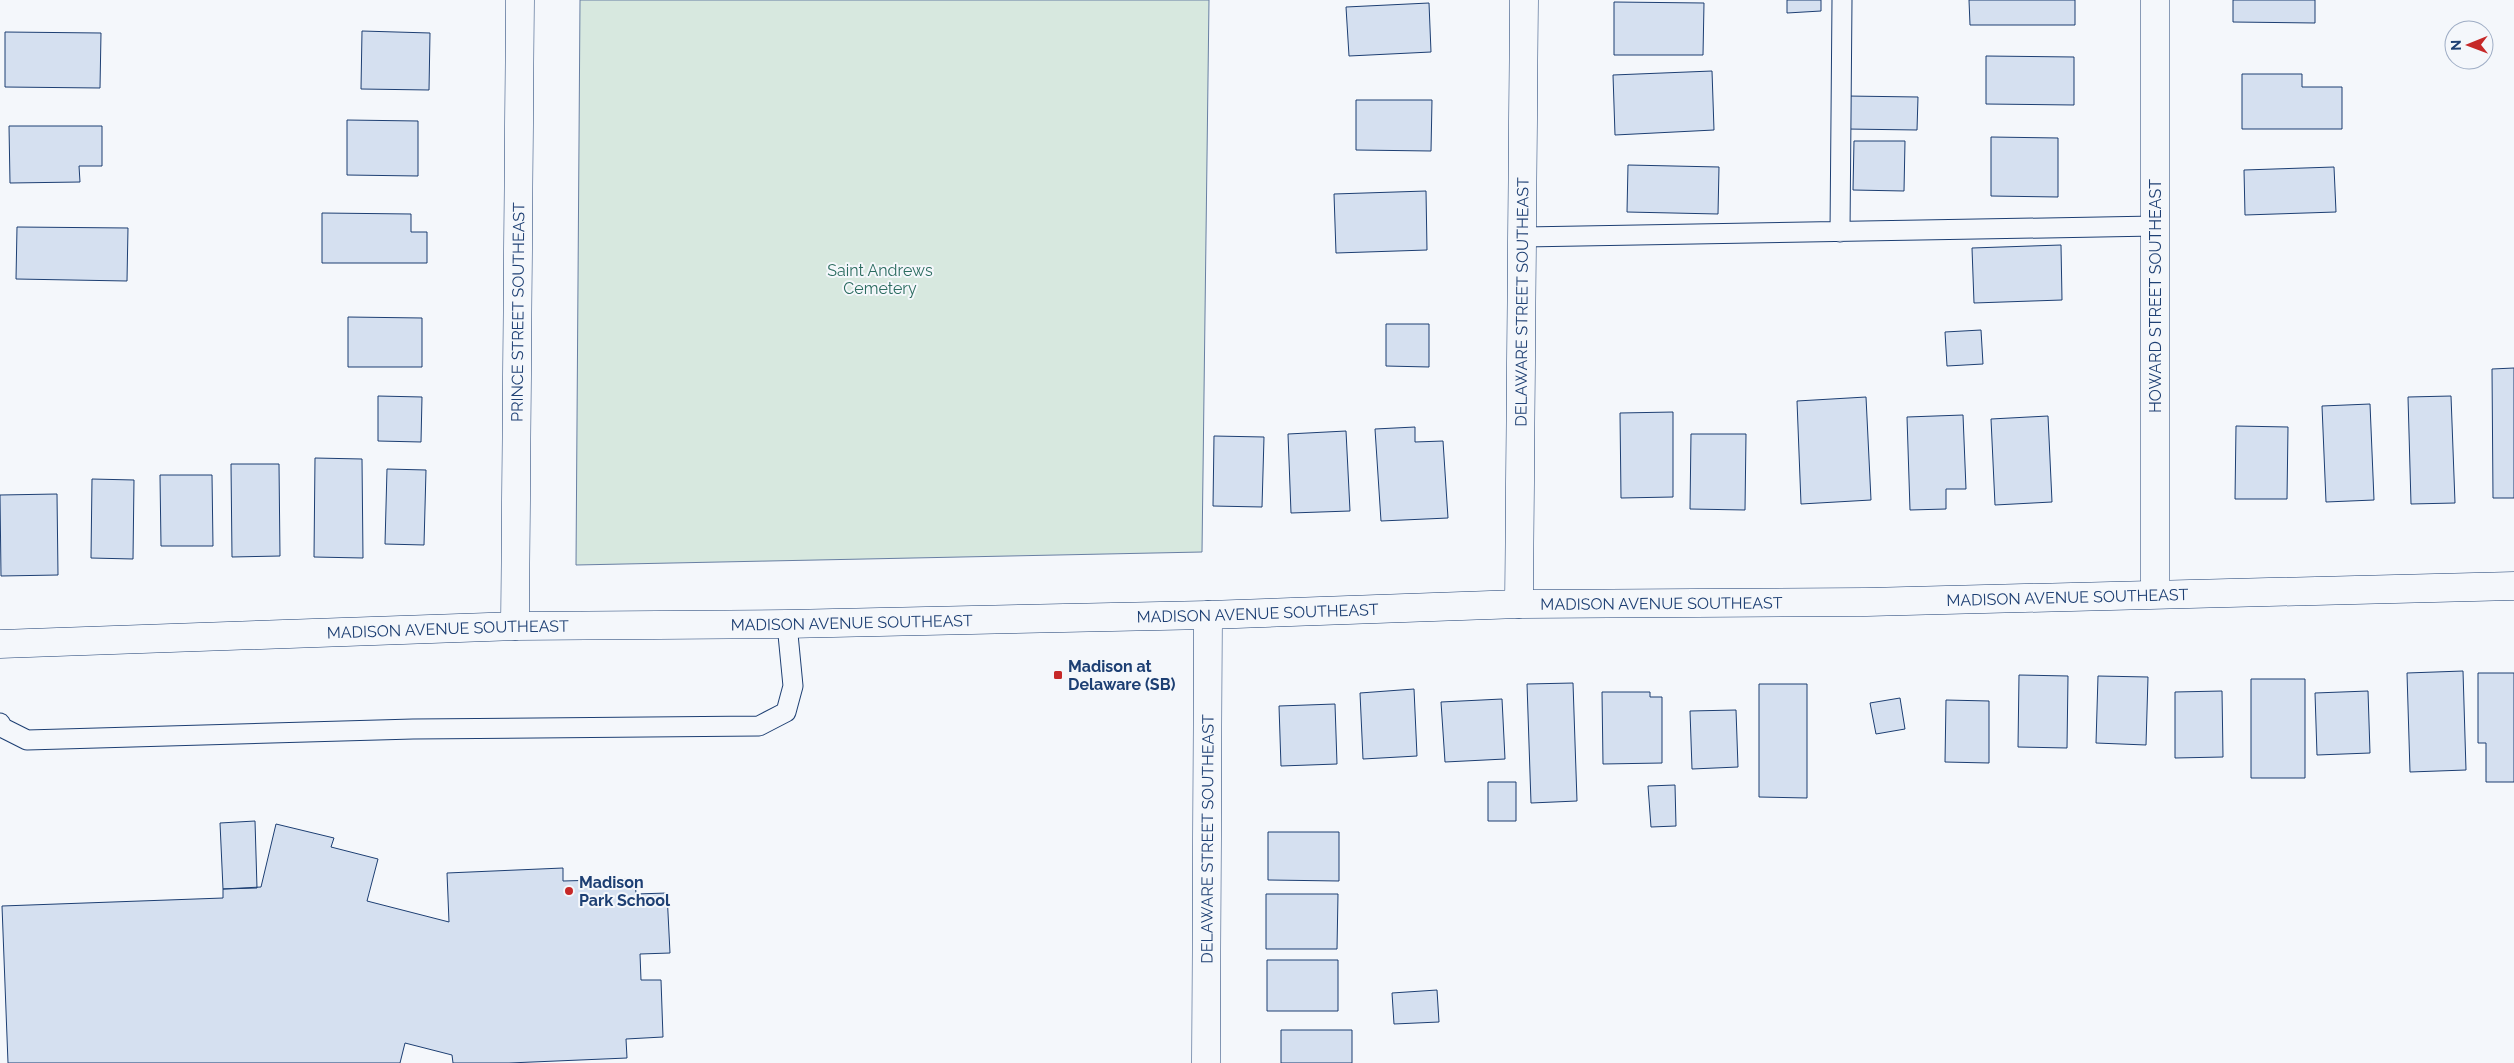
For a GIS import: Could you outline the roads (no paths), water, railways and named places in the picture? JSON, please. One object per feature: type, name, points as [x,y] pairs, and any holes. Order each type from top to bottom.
[{"type":"street","name":"PRINCE STREET SOUTHEAST","points":[[515,626],[520,0]]},
{"type":"street","name":"DELAWARE STREET SOUTHEAST","points":[[1519,604],[1524,0]]},
{"type":"street","name":"HOWARD STREET SOUTHEAST","points":[[2155,0],[2155,593]]},
{"type":"street","name":"MADISON AVENUE SOUTHEAST","points":[[0,644],[515,626],[787,624],[1208,615],[1519,604],[1867,602],[2155,593],[2514,586]]},
{"type":"street","name":"DELAWARE STREET SOUTHEAST","points":[[1206,1063],[1208,615]]},
{"type":"lane","points":[[1840,232],[1842,0]]},
{"type":"lane","points":[[1522,237],[2155,226]]},
{"type":"lane","points":[[0,723],[3,728],[27,740],[413,729],[759,726],[786,712],[793,686],[787,624]]},
{"type":"place","name":"Madison at Delaware (SB)","points":[[1058,675]]},
{"type":"place","name":"Madison Park School","points":[[569,891]]},
{"type":"park label","name":"Saint Andrews Cemetery","points":[[880,279]]}]
